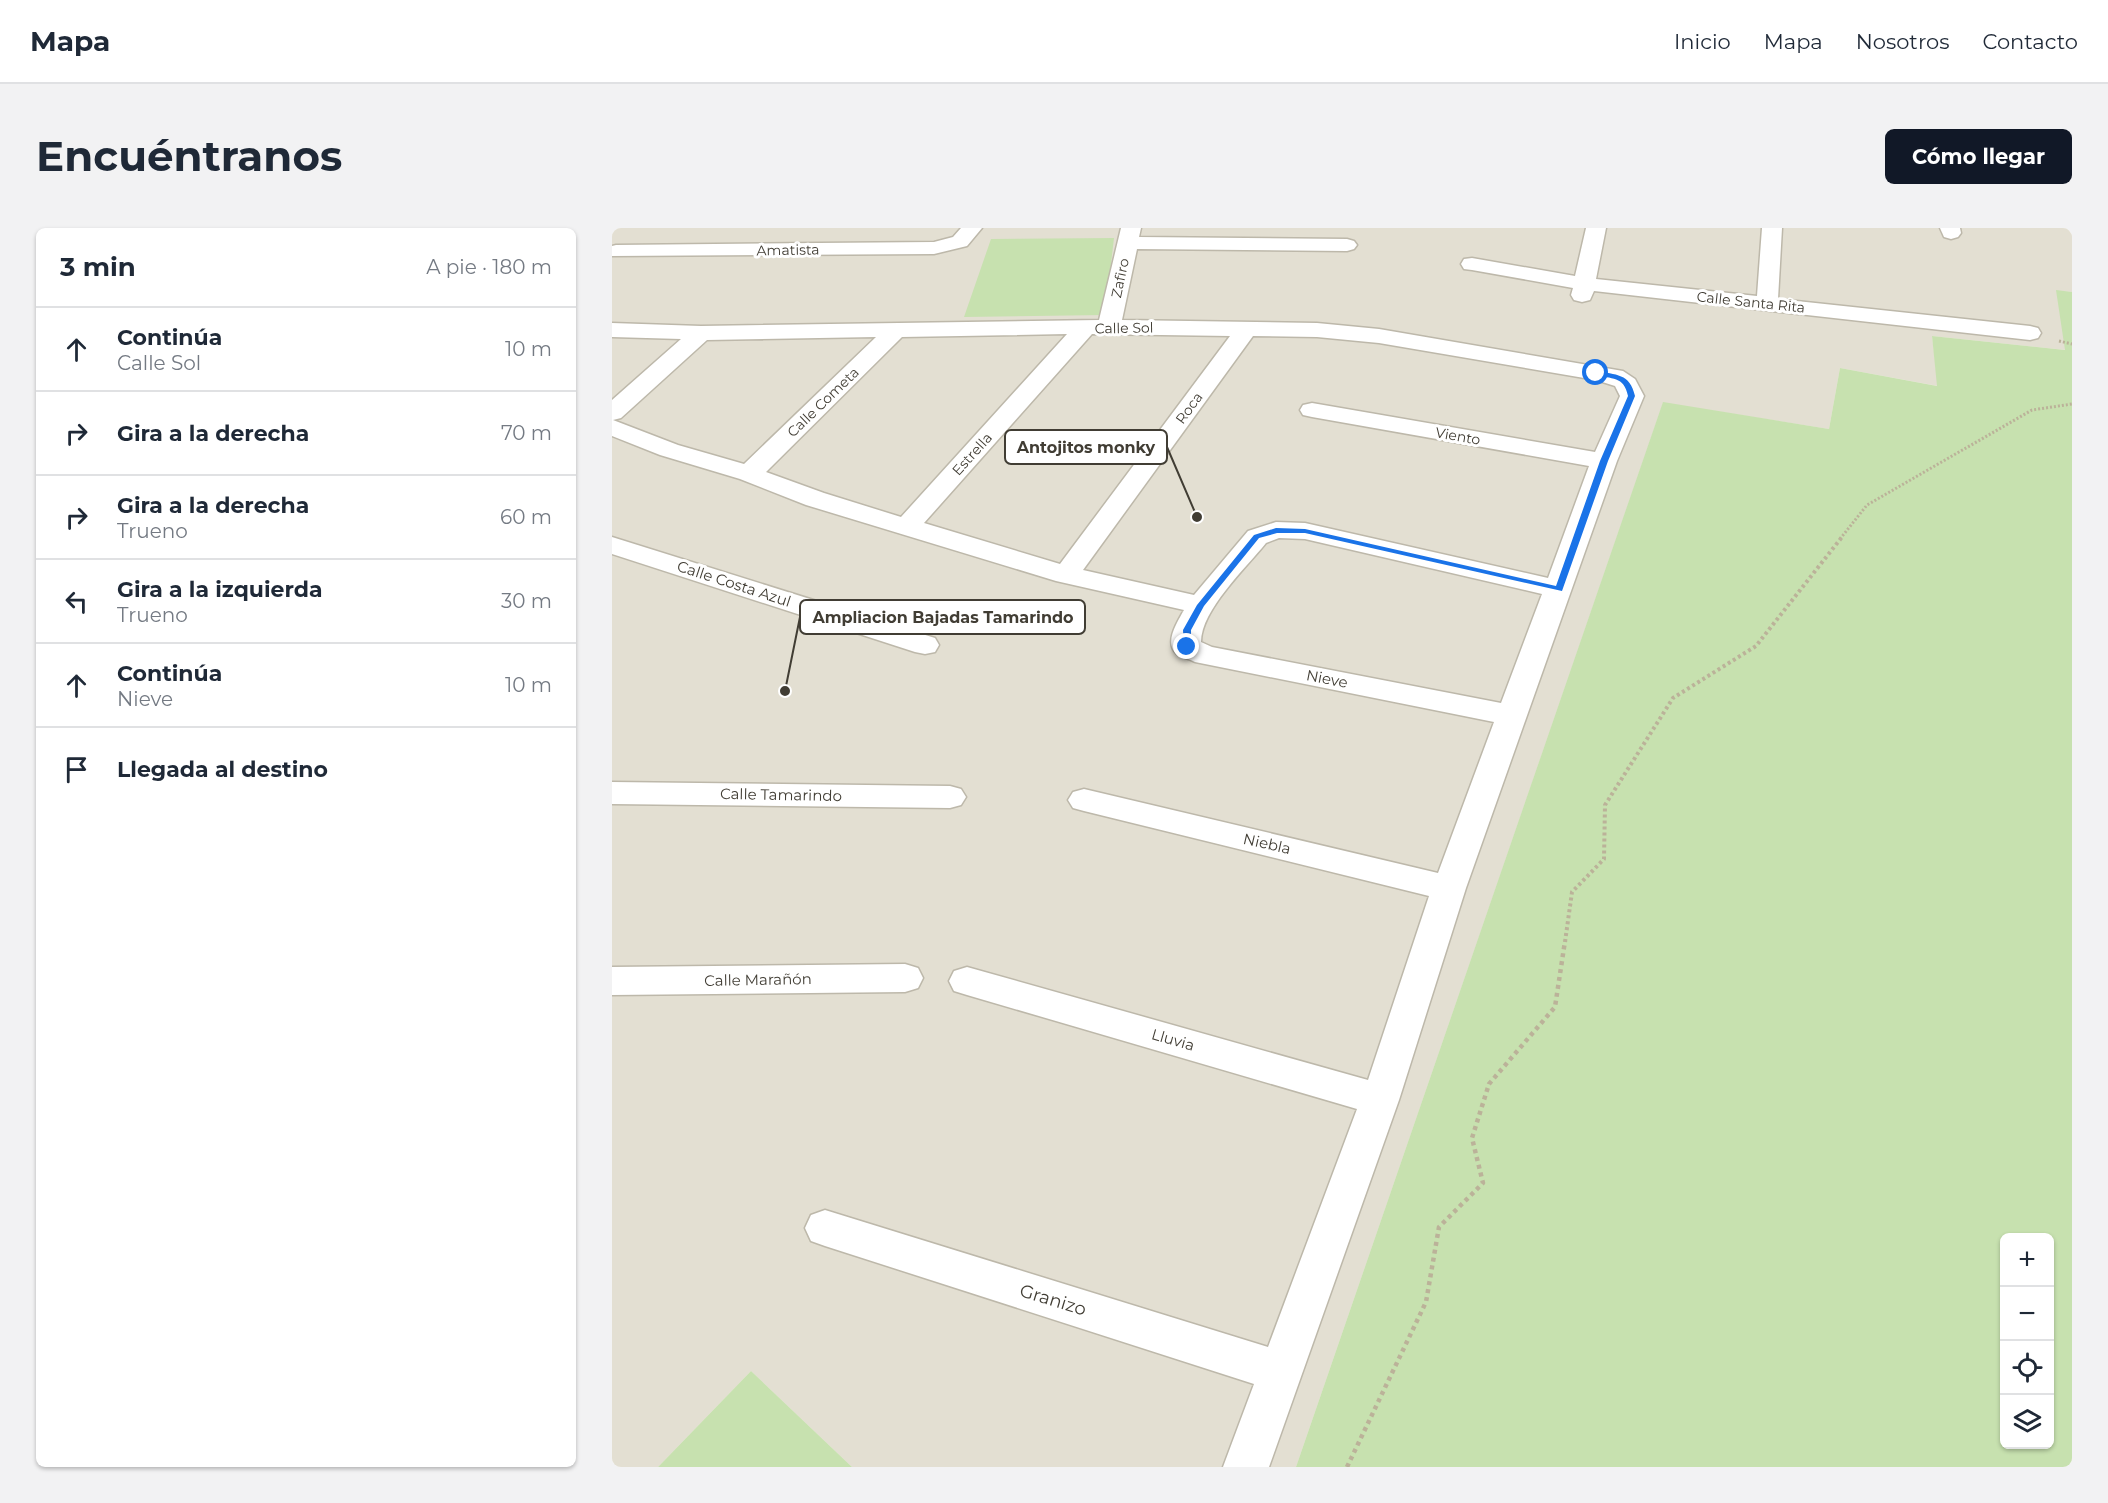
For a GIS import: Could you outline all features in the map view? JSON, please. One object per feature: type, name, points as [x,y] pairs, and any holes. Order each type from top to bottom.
[{"type":"street","points":[[1584,290],[1596,228]]},
{"type":"street","points":[[1767,304],[1772,228]]},
{"type":"street","name":"Amatista","points":[[613,253],[934,248],[966,235]]},
{"type":"street","points":[[1129,235],[1347,245]]},
{"type":"street","name":"Zafiro","points":[[1109,327],[1129,235]]},
{"type":"street","name":"Calle Santa Rita","points":[[1472,264],[1584,290],[1767,304],[2030,333]]},
{"type":"street","name":"Calle Sol","points":[[612,330],[701,333],[1109,327],[1247,328],[1317,330],[1379,336],[1622,379],[1629,386],[1632,396],[1604,461]]},
{"type":"street","name":"Roca","points":[[1066,575],[1247,328]]},
{"type":"street","name":"Estrella","points":[[907,526],[1084,329]]},
{"type":"street","name":"Calle Cometa","points":[[750,474],[896,330]]},
{"type":"street","points":[[612,413],[701,333]]},
{"type":"street","name":"Viento","points":[[1312,410],[1604,461]]},
{"type":"street","points":[[612,427],[669,450],[750,474],[815,499],[1066,575],[1201,605],[1257,537],[1276,531],[1305,531],[1559,589]]},
{"type":"street","points":[[1246,1467],[1380,1100],[1449,888],[1604,461]]},
{"type":"street","name":"Calle Costa Azul","points":[[612,545],[925,645]]},
{"type":"street","name":"Nieve","points":[[1201,605],[1187,630],[1187,647],[1204,656],[1513,716]]},
{"type":"street","name":"Calle Tamarindo","points":[[612,794],[950,797]]},
{"type":"street","name":"Niebla","points":[[1084,800],[1449,888]]},
{"type":"street","name":"Calle Marañón","points":[[612,981],[905,978]]},
{"type":"street","name":"Lluvia","points":[[967,981],[1380,1100]]},
{"type":"street","name":"Granizo","points":[[825,1228],[1281,1372]]},
{"type":"path","points":[[1347,1467],[1426,1302],[1438,1227],[1483,1183],[1472,1138],[1489,1084],[1555,1007],[1572,892],[1604,859],[1605,805],[1673,698],[1756,646],[1867,505],[2032,410],[2072,404]]},
{"type":"shaded area","points":[[612,228],[2067,228],[2072,235],[2072,292],[2057,291],[2066,350],[1932,336],[1938,386],[1840,368],[1829,429],[1663,403],[1296,1467],[852,1467],[751,1371],[658,1467],[612,1467]]},
{"type":"green space","points":[[1114,238],[1105,315],[964,317],[991,239]]},
{"type":"green space","points":[[2056,290],[2072,292],[2072,1467],[1296,1467],[1663,402],[1829,429],[1840,368],[1937,386],[1932,336],[2065,350]]},
{"type":"green space","points":[[751,1371],[852,1467],[658,1467]]},
{"type":"place","name":"Antojitos monky","points":[[1197,517]]},
{"type":"place","name":"Ampliacion Bajadas Tamarindo","points":[[785,691]]},
{"type":"route","points":[[1187,647],[1187,630],[1201,605],[1257,537],[1276,531],[1305,531],[1559,589],[1604,461],[1632,396],[1629,386],[1622,379],[1596,373]]}]
